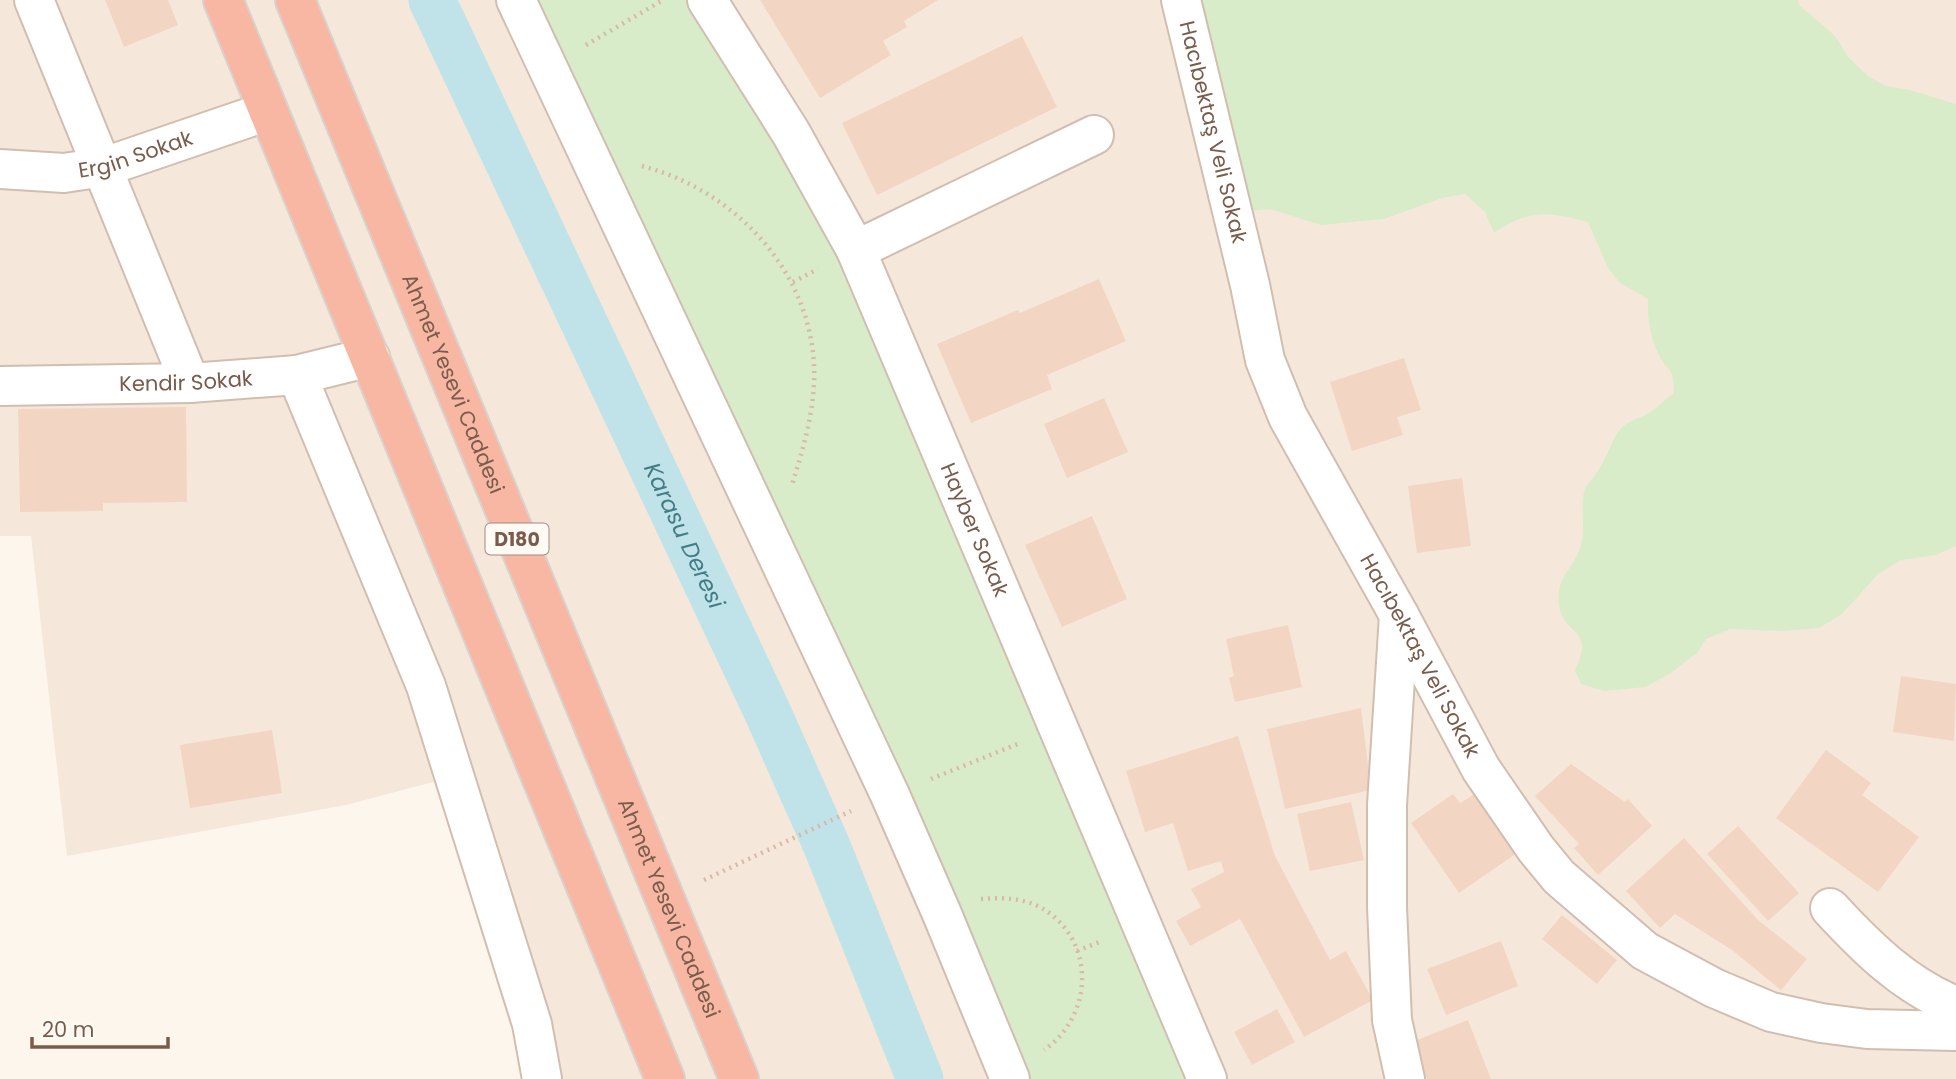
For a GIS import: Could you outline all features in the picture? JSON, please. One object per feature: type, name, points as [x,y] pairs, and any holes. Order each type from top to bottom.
[{"type":"highway","points":[[223,0],[664,1079]]},
{"type":"highway","name":"Ahmet Yesevi Caddesi","points":[[295,0],[739,1079]]},
{"type":"street","points":[[34,0],[190,383]]},
{"type":"street","points":[[516,0],[768,535],[873,802],[942,914],[1008,1074]]},
{"type":"street","name":"Hayber Sokak","points":[[707,0],[791,133],[856,250],[1207,1079]]},
{"type":"street","name":"Hacıbektaş Veli Sokak","points":[[1181,0],[1250,285],[1265,360],[1288,417],[1322,482],[1399,615],[1481,769],[1536,849],[1559,877],[1645,951],[1714,988],[1771,1012],[1867,1029],[1956,1031]]},
{"type":"street","name":"Ergin Sokak","points":[[0,169],[64,173],[104,167],[268,111]]},
{"type":"street","points":[[856,250],[1094,135]]},
{"type":"street","name":"Kendir Sokak","points":[[0,386],[190,383],[297,374],[370,357]]},
{"type":"street","points":[[297,374],[426,686],[532,1024],[542,1079]]},
{"type":"street","points":[[1399,615],[1387,805],[1387,906],[1392,1020],[1405,1079]]},
{"type":"street","points":[[1830,908],[1866,947],[1904,977],[1942,1001],[1956,1006]]},
{"type":"path","points":[[547,68],[663,0]]},
{"type":"path","points":[[590,158],[625,161],[665,172],[704,192],[765,240],[793,282],[809,324],[814,366],[812,407],[805,444],[789,496],[768,535]]},
{"type":"path","points":[[665,898],[873,802],[1059,728]]},
{"type":"path","points":[[942,914],[978,899],[1002,897],[1026,902],[1048,912],[1065,930],[1077,951],[1083,975],[1081,999],[1072,1022],[1057,1041],[1008,1074]]},
{"type":"shaded area","points":[[0,0],[1956,0],[1956,1079],[542,1079],[456,776],[346,805],[67,856],[31,536],[0,536]]},
{"type":"green space","points":[[516,0],[707,0],[791,133],[1207,1079],[1010,1079]]},
{"type":"green space","points":[[1181,0],[1798,0],[1799,5],[1835,36],[1849,58],[1868,76],[1886,86],[1910,90],[1956,104],[1956,546],[1936,555],[1901,560],[1878,574],[1842,614],[1819,628],[1781,631],[1730,629],[1706,639],[1698,652],[1671,673],[1645,687],[1604,691],[1581,684],[1575,670],[1582,646],[1580,639],[1562,615],[1559,595],[1562,581],[1581,544],[1585,489],[1599,470],[1621,428],[1649,413],[1674,393],[1672,374],[1658,353],[1651,333],[1648,299],[1620,283],[1608,268],[1588,222],[1562,216],[1528,216],[1494,233],[1485,212],[1465,194],[1442,198],[1384,219],[1321,225],[1270,209],[1232,213]]},
{"type":"building","points":[[105,0],[168,0],[178,25],[124,47]]},
{"type":"building","points":[[760,0],[938,0],[904,21],[907,27],[883,41],[891,55],[820,98]]},
{"type":"building","points":[[1022,36],[1057,107],[877,195],[842,123]]},
{"type":"building","points":[[1099,279],[1126,341],[1047,375],[1052,389],[971,423],[937,344],[1018,310],[1020,313]]},
{"type":"building","points":[[1404,358],[1421,410],[1397,417],[1403,435],[1352,451],[1330,382]]},
{"type":"building","points":[[1104,398],[1128,452],[1067,478],[1044,424]]},
{"type":"building","points":[[186,407],[187,502],[103,503],[103,511],[20,512],[18,409]]},
{"type":"building","points":[[1462,478],[1471,546],[1417,553],[1408,486]]},
{"type":"building","points":[[1092,516],[1127,599],[1062,627],[1025,545]]},
{"type":"building","points":[[1288,625],[1302,687],[1235,702],[1229,678],[1234,676],[1226,639]]},
{"type":"building","points":[[1901,676],[1956,684],[1954,741],[1893,732]]},
{"type":"building","points":[[1361,708],[1371,790],[1285,809],[1267,729]]},
{"type":"building","points":[[272,730],[282,793],[190,808],[180,745]]},
{"type":"building","points":[[1238,736],[1275,856],[1330,960],[1346,951],[1373,1000],[1304,1037],[1240,919],[1190,946],[1176,921],[1201,907],[1191,889],[1224,872],[1221,861],[1188,871],[1173,823],[1145,832],[1126,771]]},
{"type":"building","points":[[1826,750],[1871,783],[1862,795],[1919,837],[1878,892],[1776,818]]},
{"type":"building","points":[[1571,764],[1625,802],[1628,799],[1652,826],[1598,875],[1574,848],[1579,844],[1535,796]]},
{"type":"building","points":[[1476,793],[1517,853],[1459,893],[1411,823],[1453,794],[1460,803]]},
{"type":"building","points":[[1351,802],[1364,860],[1310,871],[1297,814]]},
{"type":"building","points":[[1738,826],[1799,893],[1768,921],[1707,854]]},
{"type":"building","points":[[1684,838],[1757,919],[1807,959],[1781,990],[1732,950],[1675,914],[1660,928],[1626,891]]},
{"type":"building","points":[[1562,915],[1617,960],[1597,984],[1542,939]]},
{"type":"building","points":[[1501,941],[1518,986],[1446,1015],[1427,969]]},
{"type":"building","points":[[1277,1009],[1295,1042],[1252,1065],[1234,1032]]},
{"type":"building","points":[[1468,1020],[1491,1079],[1427,1079],[1412,1042]]},
{"type":"waterway","name":"Karasu Deresi","points":[[432,0],[767,711],[826,844],[920,1079]]}]
